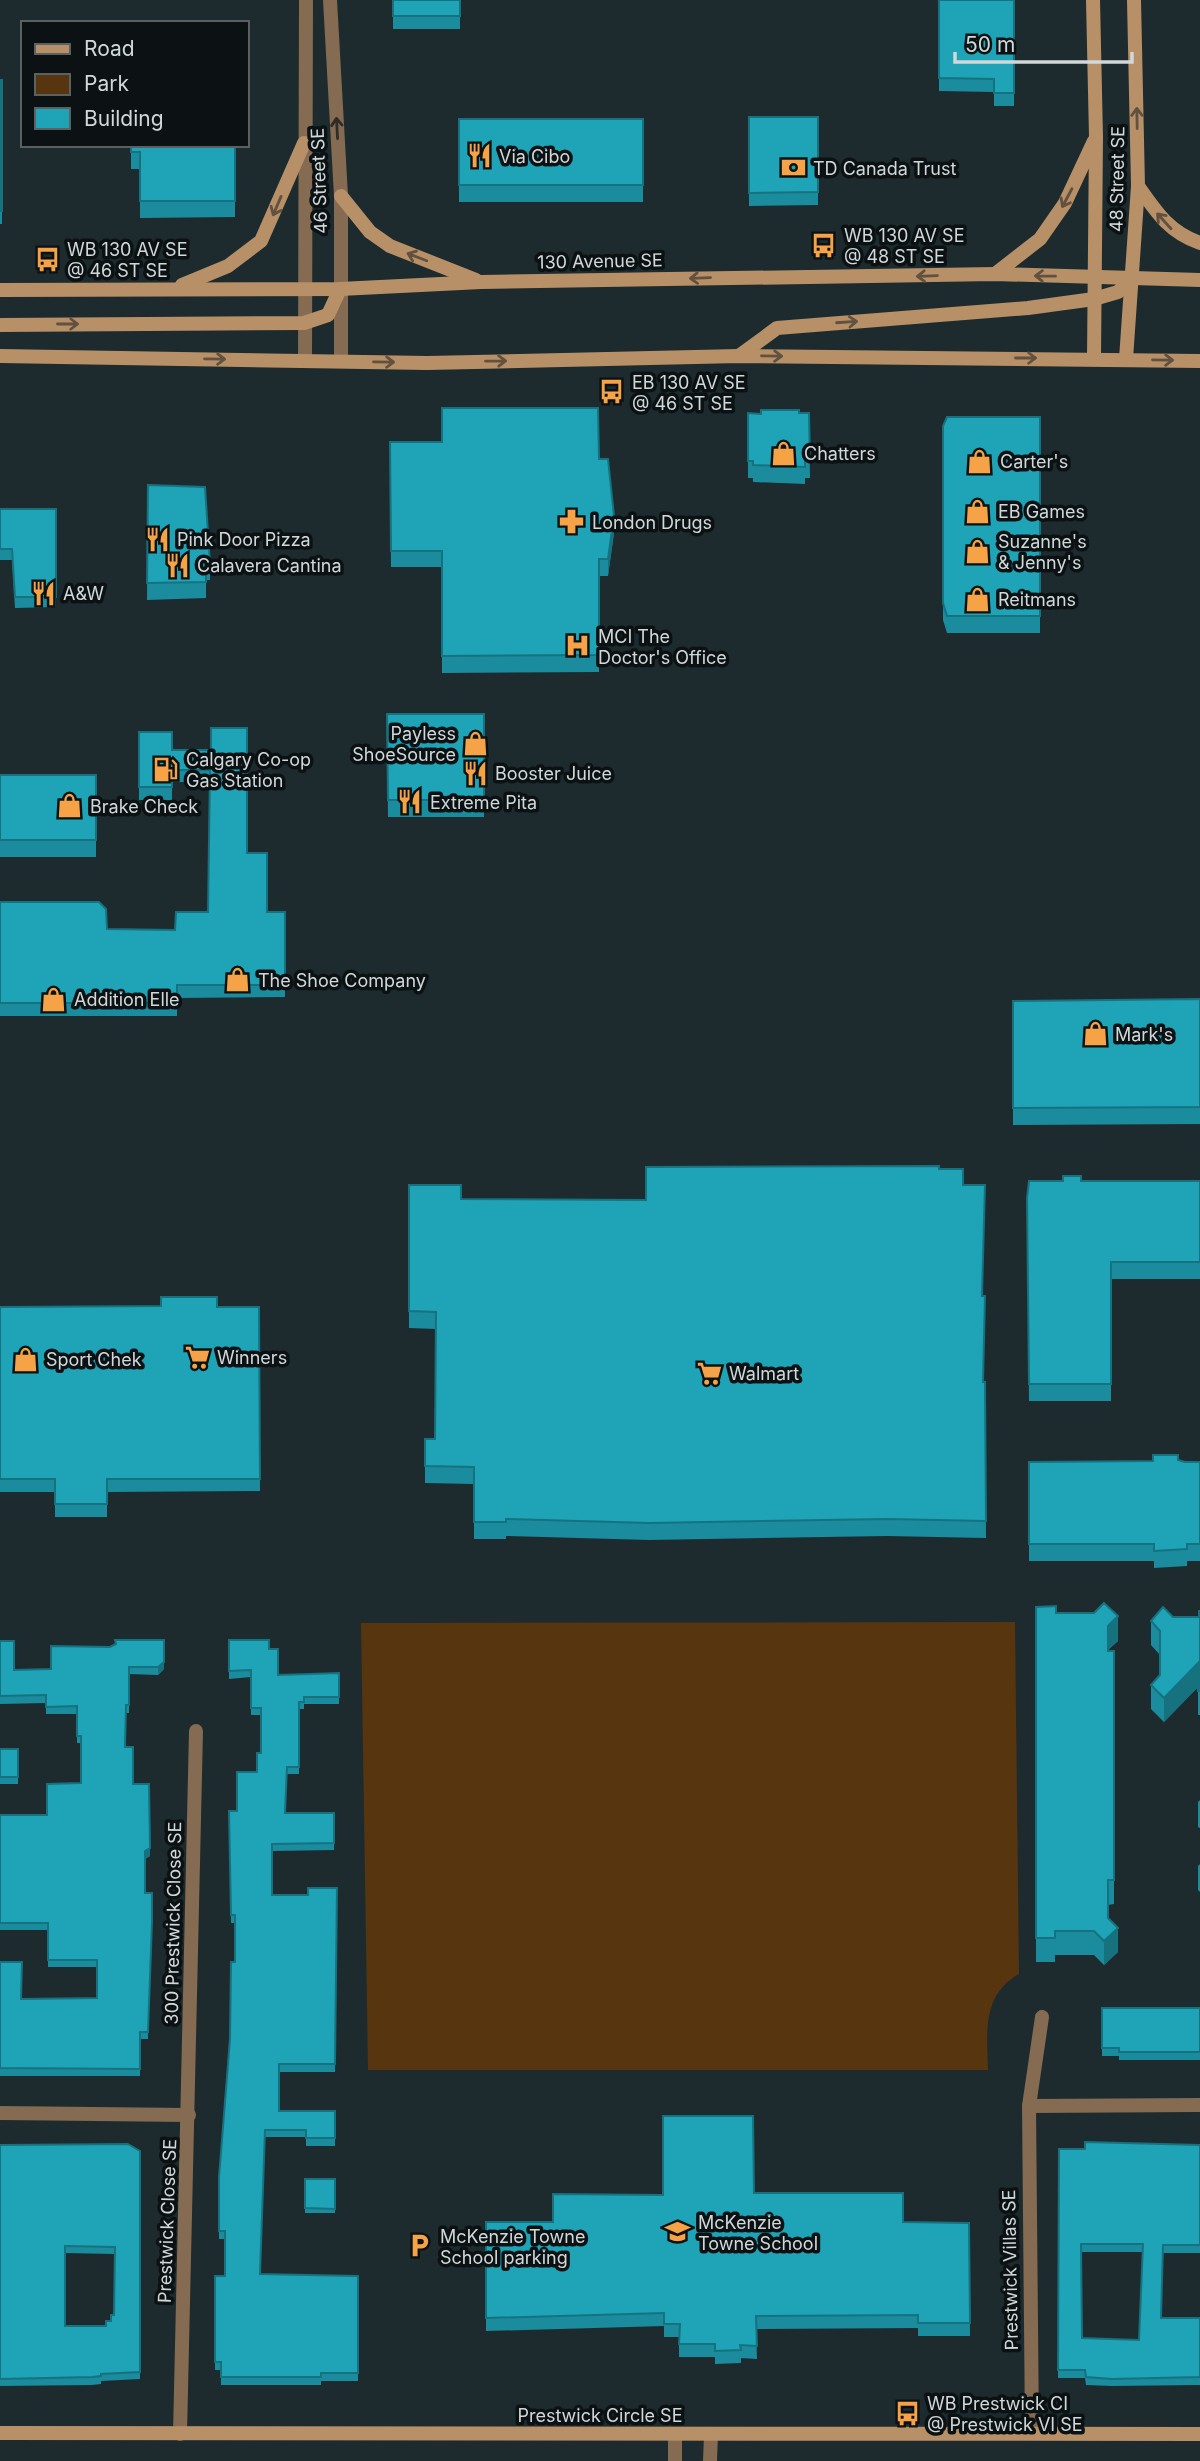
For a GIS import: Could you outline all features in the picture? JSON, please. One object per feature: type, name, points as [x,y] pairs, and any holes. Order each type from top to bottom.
[{"type":"main road","name":"48 Street SE","points":[[1093,0],[1096,137],[1094,358]]},
{"type":"main road","name":"48 Street SE","points":[[1126,359],[1138,187],[1134,0]]},
{"type":"main road","points":[[995,274],[1040,239],[1065,203],[1096,137]]},
{"type":"main road","points":[[176,287],[228,266],[261,242],[304,143]]},
{"type":"main road","points":[[1138,187],[1165,224],[1181,236],[1200,243]]},
{"type":"main road","points":[[341,196],[370,232],[390,246],[481,282]]},
{"type":"main road","name":"130 Avenue SE","points":[[0,290],[176,287],[340,289],[481,282],[995,274],[1200,280]]},
{"type":"main road","points":[[739,356],[777,328],[1028,308],[1094,299],[1118,292],[1132,278]]},
{"type":"main road","points":[[0,325],[303,323],[328,315],[340,289]]},
{"type":"main road","points":[[0,356],[428,363],[739,356],[1200,361]]},
{"type":"main road","name":"Prestwick Circle SE","points":[[0,2433],[1200,2434]]},
{"type":"street","name":"46 Street SE","points":[[305,360],[303,288],[306,0]]},
{"type":"street","name":"46 Street SE","points":[[330,0],[341,196],[341,362]]},
{"type":"street","name":"300 Prestwick Close SE","points":[[190,2115],[196,1731]]},
{"type":"street","name":"Prestwick Villas SE","points":[[1032,2434],[1028,2106],[1042,2017]]},
{"type":"street","points":[[1028,2106],[1200,2105]]},
{"type":"street","name":"Prestwick Close SE","points":[[0,2113],[190,2115],[180,2434]]},
{"type":"street","points":[[675,2434],[675,2461]]},
{"type":"street","points":[[710,2461],[711,2435]]},
{"type":"green space","points":[[1015,1622],[1019,1974],[998,1993],[989,2016],[988,2070],[368,2070],[361,1623]]},
{"type":"building","points":[[393,0],[460,0],[460,16],[393,16]]},
{"type":"building","points":[[939,0],[1014,0],[1014,93],[994,93],[994,79],[939,78]]},
{"type":"building","points":[[2,80],[2,211],[0,211]]},
{"type":"building","points":[[749,117],[818,117],[818,192],[749,193]]},
{"type":"building","points":[[459,119],[643,119],[643,185],[459,185]]},
{"type":"building","points":[[131,147],[235,147],[235,201],[140,201],[140,152],[131,152]]},
{"type":"building","points":[[442,408],[598,408],[599,459],[608,459],[614,516],[608,559],[599,559],[599,655],[442,656],[442,551],[391,551],[390,442],[442,442]]},
{"type":"building","points":[[761,410],[799,410],[799,413],[809,413],[810,461],[805,461],[805,467],[753,465],[753,461],[748,461],[748,413],[761,414]]},
{"type":"building","points":[[947,417],[1040,417],[1040,616],[947,616],[943,603],[943,426]]},
{"type":"building","name":"Calavera Cantina","points":[[148,485],[205,487],[210,563],[206,563],[206,582],[147,583]]},
{"type":"building","points":[[0,509],[56,509],[56,597],[15,597],[12,549],[0,549]]},
{"type":"building","points":[[387,714],[484,714],[484,800],[388,800]]},
{"type":"building","points":[[211,728],[247,728],[247,853],[267,853],[267,912],[285,912],[285,985],[177,985],[177,1003],[0,1003],[0,902],[99,902],[106,909],[107,929],[175,930],[176,912],[208,912],[210,770],[172,770],[172,787],[139,787],[139,732],[172,732],[172,750],[211,750]]},
{"type":"building","points":[[0,775],[96,775],[96,840],[0,840]]},
{"type":"building","points":[[1200,999],[1200,1107],[1013,1108],[1013,1001]]},
{"type":"building","name":"Walmart","points":[[939,1166],[939,1169],[963,1169],[963,1185],[985,1185],[982,1296],[985,1296],[983,1382],[986,1521],[887,1519],[649,1523],[506,1519],[506,1522],[474,1522],[474,1467],[425,1466],[425,1439],[435,1439],[436,1312],[409,1311],[409,1185],[461,1185],[461,1199],[646,1200],[646,1167]]},
{"type":"building","points":[[1063,1176],[1081,1176],[1081,1181],[1200,1181],[1200,1262],[1111,1262],[1111,1384],[1029,1384],[1029,1181],[1063,1181]]},
{"type":"building","points":[[161,1297],[217,1297],[217,1307],[259,1307],[260,1479],[107,1479],[107,1504],[55,1504],[55,1479],[0,1479],[0,1307],[161,1306]]},
{"type":"building","points":[[1153,1455],[1178,1455],[1178,1460],[1200,1462],[1200,1544],[1187,1544],[1187,1549],[1154,1551],[1154,1544],[1029,1544],[1029,1462],[1153,1461]]},
{"type":"building","points":[[1104,1603],[1118,1616],[1108,1626],[1108,1651],[1114,1651],[1114,1880],[1108,1880],[1108,1918],[1118,1928],[1104,1941],[1094,1931],[1055,1931],[1055,1938],[1036,1938],[1036,1607],[1056,1606],[1056,1613],[1094,1613]]},
{"type":"building","points":[[1163,1607],[1173,1617],[1199,1617],[1200,1611],[1200,1691],[1198,1663],[1164,1698],[1151,1685],[1160,1675],[1160,1631],[1151,1621]]},
{"type":"building","points":[[115,1640],[164,1640],[164,1662],[158,1667],[129,1667],[129,1705],[126,1705],[125,1747],[133,1747],[133,1784],[149,1784],[150,1848],[145,1851],[145,1893],[152,1893],[152,1922],[148,2032],[140,2032],[140,2069],[0,2068],[0,1962],[22,1962],[21,1999],[97,1998],[97,1960],[48,1960],[48,1923],[0,1923],[0,1815],[47,1815],[47,1784],[81,1783],[81,1736],[77,1736],[77,1706],[46,1707],[46,1695],[0,1696],[0,1641],[14,1641],[14,1670],[51,1669],[51,1646],[110,1647],[116,1644]]},
{"type":"building","points":[[229,1640],[269,1640],[269,1649],[278,1649],[278,1675],[339,1673],[339,1697],[304,1697],[304,1702],[299,1702],[299,1767],[287,1767],[285,1813],[334,1813],[334,1843],[272,1844],[272,1895],[308,1895],[308,1888],[337,1888],[335,2064],[279,2064],[279,2111],[335,2111],[335,2138],[306,2138],[306,2130],[265,2130],[260,2274],[358,2276],[358,2373],[321,2373],[321,2377],[221,2377],[221,2362],[215,2362],[215,2276],[225,2276],[225,2231],[219,2231],[219,2177],[230,2039],[231,1962],[235,1962],[235,1915],[231,1915],[229,1811],[237,1811],[237,1772],[257,1772],[257,1753],[261,1753],[261,1708],[251,1708],[251,1670],[229,1671]]},
{"type":"building","points":[[0,1749],[18,1749],[18,1777],[0,1777]]},
{"type":"building","points":[[1102,2008],[1200,2008],[1200,2052],[1119,2052],[1119,2048],[1102,2048]]},
{"type":"building","points":[[663,2116],[753,2116],[754,2193],[903,2193],[903,2222],[969,2223],[970,2323],[918,2323],[918,2315],[756,2316],[757,2346],[740,2345],[741,2350],[715,2351],[715,2344],[679,2344],[680,2324],[664,2324],[664,2313],[486,2318],[486,2222],[553,2222],[553,2194],[663,2195]]},
{"type":"building","points":[[1085,2142],[1200,2145],[1200,2245],[1163,2245],[1161,2318],[1200,2318],[1200,2377],[1112,2379],[1086,2377],[1085,2370],[1058,2370],[1059,2149],[1085,2149]],"holes":[[[1081,2244],[1143,2244],[1139,2340],[1082,2338]]]},
{"type":"building","points":[[128,2144],[140,2151],[140,2372],[92,2377],[0,2379],[0,2145]],"holes":[[[65,2246],[115,2247],[114,2315],[111,2315],[111,2321],[106,2321],[106,2326],[65,2326]]]},
{"type":"building","points":[[305,2179],[335,2179],[335,2209],[305,2208]]},
{"type":"place","name":"Via Cibo","points":[[479,156]]},
{"type":"place","name":"TD Canada Trust","points":[[793,168]]},
{"type":"place","name":"WB 130 AV SE @ 48 ST SE","points":[[824,245]]},
{"type":"place","name":"WB 130 AV SE @ 46 ST SE","points":[[47,259]]},
{"type":"place","name":"EB 130 AV SE @ 46 ST SE","points":[[612,392]]},
{"type":"place","name":"Chatters","points":[[784,453]]},
{"type":"place","name":"Carter's","points":[[980,461]]},
{"type":"place","name":"EB Games","points":[[978,511]]},
{"type":"place","name":"London Drugs","points":[[572,522]]},
{"type":"place","name":"Pink Door Pizza","points":[[157,539]]},
{"type":"place","name":"Suzanne's & Jenny's","points":[[978,551]]},
{"type":"place","name":"Calavera Cantina","points":[[177,565]]},
{"type":"place","name":"A&W","points":[[43,593]]},
{"type":"place","name":"Reitmans","points":[[978,599]]},
{"type":"place","name":"MCI The Doctor's Office","points":[[578,646]]},
{"type":"place","name":"Payless ShoeSource","points":[[476,743]]},
{"type":"place","name":"Calgary Co-op Gas Station","points":[[166,769]]},
{"type":"place","name":"Booster Juice","points":[[475,773]]},
{"type":"place","name":"Extreme Pita","points":[[410,802]]},
{"type":"place","name":"Brake Check","points":[[70,806]]},
{"type":"place","name":"The Shoe Company","points":[[238,980]]},
{"type":"place","name":"Addition Elle","points":[[54,999]]},
{"type":"place","name":"Mark's","points":[[1095,1034]]},
{"type":"place","name":"Winners","points":[[197,1357]]},
{"type":"place","name":"Sport Chek","points":[[26,1359]]},
{"type":"place","name":"Walmart","points":[[709,1373]]},
{"type":"place","name":"McKenzie Towne School","points":[[678,2232]]},
{"type":"place","name":"McKenzie Towne School parking","points":[[420,2246]]},
{"type":"place","name":"WB Prestwick CI @ Prestwick VI SE","points":[[907,2413]]}]
